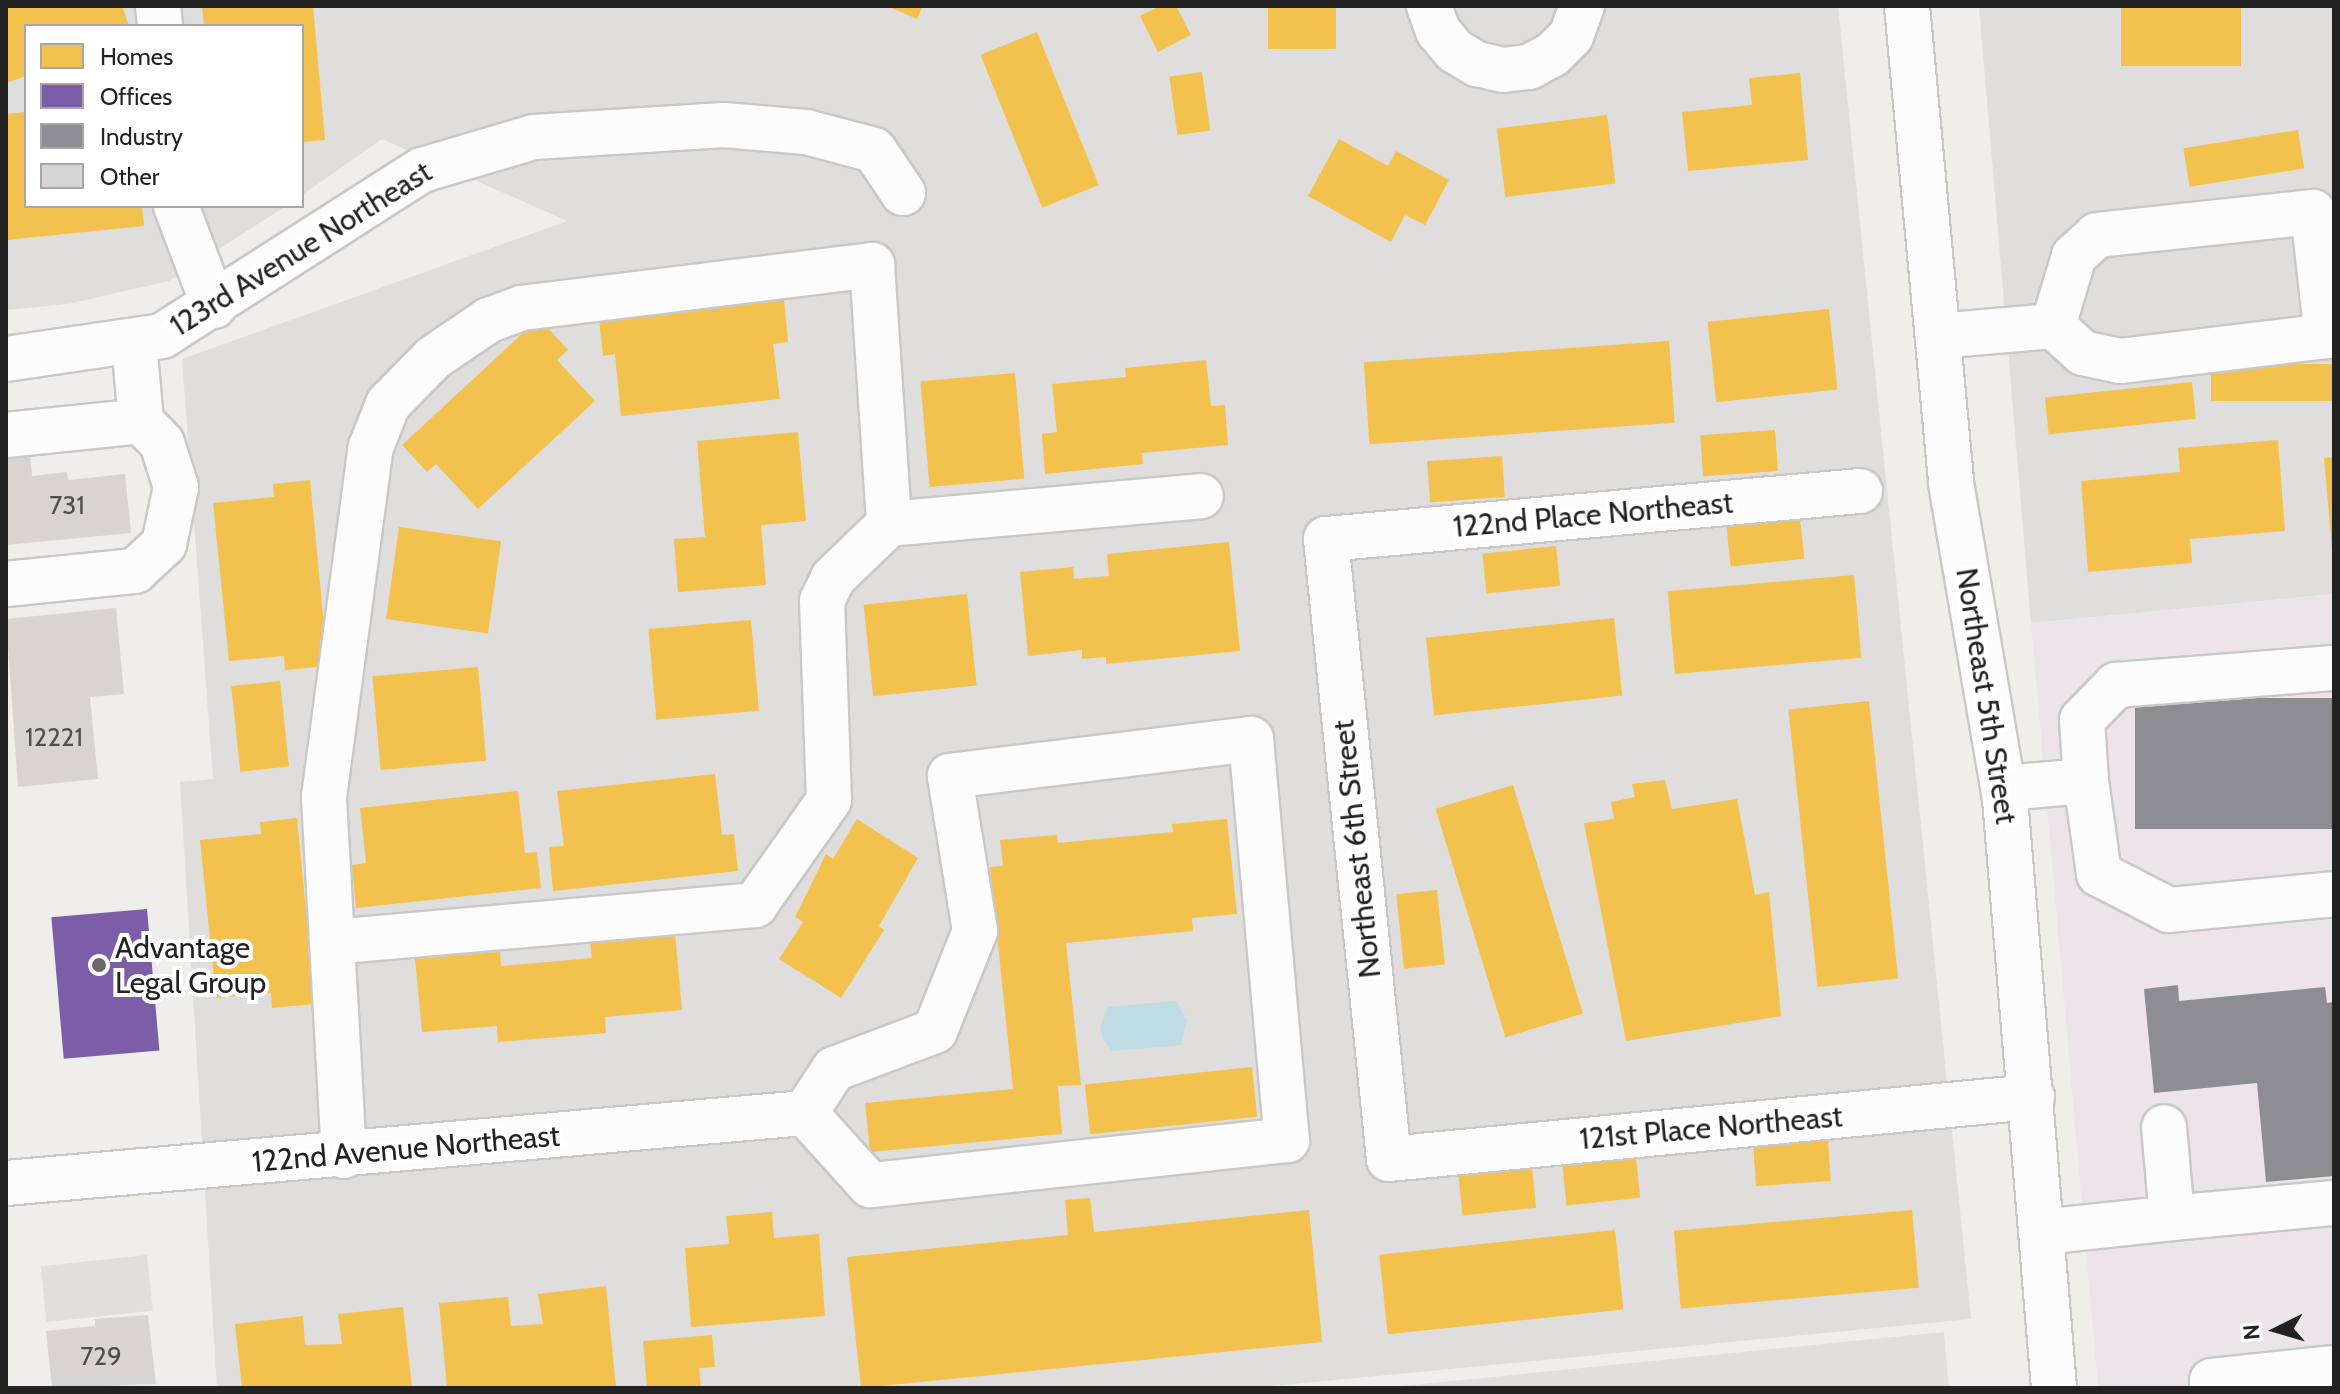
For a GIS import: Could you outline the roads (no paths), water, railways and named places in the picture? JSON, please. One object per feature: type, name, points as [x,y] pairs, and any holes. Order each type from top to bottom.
[{"type":"street","points":[[1429,6],[1438,31],[1455,51],[1477,64],[1503,70],[1529,67],[1552,55],[1571,36],[1582,6]]},
{"type":"street","name":"Northeast 5th Street","points":[[1907,6],[1951,483],[2004,788],[2054,1388]]},
{"type":"street","name":"123rd Avenue Northeast","points":[[6,359],[162,336],[214,306],[422,170],[534,137],[724,125],[806,132],[874,150],[903,193]]},
{"type":"street","points":[[177,208],[214,306]]},
{"type":"street","points":[[1938,336],[2053,326],[2083,353],[2120,361],[2327,336],[2313,212],[2097,235],[2074,256],[2053,326]]},
{"type":"street","points":[[344,1156],[324,797],[371,447],[388,404],[433,358],[489,320],[522,308],[872,265],[889,524]]},
{"type":"street","points":[[6,584],[135,571],[164,544],[176,487],[162,443],[141,421],[134,342]]},
{"type":"street","points":[[6,435],[141,421]]},
{"type":"street","name":"122nd Place Northeast","points":[[1326,539],[1860,491]]},
{"type":"street","points":[[332,942],[755,905],[829,800],[822,601],[833,578],[889,524],[1201,496]]},
{"type":"street","name":"Northeast 6th Street","points":[[1326,539],[1389,1159]]},
{"type":"street","points":[[2334,668],[2116,685],[2082,720],[2086,781],[2099,874],[2169,910],[2334,894]]},
{"type":"street","points":[[1251,739],[1287,1140],[870,1185],[805,1113],[834,1069],[935,1031],[975,931],[950,776],[1251,739]]},
{"type":"street","points":[[2004,788],[2086,781]]},
{"type":"street","name":"121st Place Northeast","points":[[1389,1159],[2032,1097]]},
{"type":"street","name":"122nd Avenue Northeast","points":[[6,1183],[344,1156],[805,1113]]},
{"type":"street","points":[[2164,1127],[2172,1218]]},
{"type":"street","points":[[2042,1232],[2334,1203]]},
{"type":"street","points":[[2212,1388],[2212,1381],[2334,1368]]},
{"type":"water","points":[[1176,1001],[1187,1020],[1181,1045],[1112,1051],[1103,1039],[1100,1027],[1108,1007]]},
{"type":"place","name":"Advantage Legal Group","points":[[99,965]]}]
